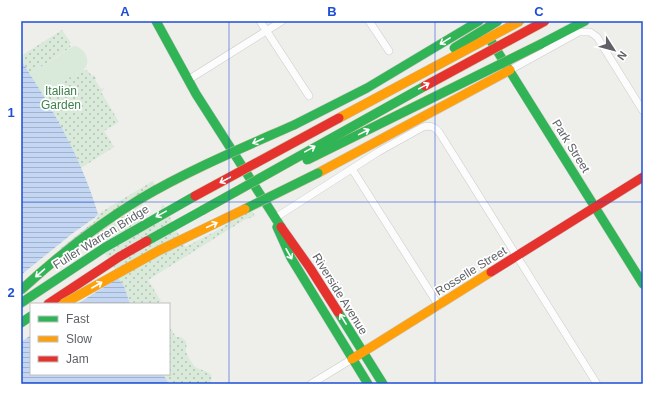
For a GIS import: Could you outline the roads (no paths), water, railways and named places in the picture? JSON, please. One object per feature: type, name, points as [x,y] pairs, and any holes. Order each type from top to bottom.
[{"type":"main road","name":"Riverside Avenue","points":[[148,21],[178,69],[188,80]]},
{"type":"main road","name":"Riverside Avenue","points":[[156,21],[182,66],[188,80],[275,218],[310,268],[383,384]]},
{"type":"main road","points":[[21,290],[84,238],[140,200],[196,169],[294,125],[368,88],[478,21]]},
{"type":"main road","name":"Park Street","points":[[478,21],[643,284]]},
{"type":"main road","points":[[333,121],[498,21]]},
{"type":"main road","points":[[333,121],[520,21]]},
{"type":"main road","points":[[50,303],[113,261],[364,119],[545,21]]},
{"type":"main road","points":[[203,210],[436,97],[585,21]]},
{"type":"main road","points":[[65,303],[158,251],[318,173],[510,70]]},
{"type":"main road","name":"Fuller Warren Bridge","points":[[21,303],[104,248],[195,196],[333,121]]},
{"type":"main road","name":"Rosselle Street","points":[[352,359],[643,177]]},
{"type":"main road","name":"Riverside Avenue","points":[[275,218],[282,240],[291,258],[368,384]]},
{"type":"main road","points":[[21,323],[30,317]]},
{"type":"main road","points":[[21,328],[30,323]]},
{"type":"street","points":[[260,21],[309,96]]},
{"type":"street","points":[[188,80],[282,21]]},
{"type":"street","points":[[369,21],[388,51]]},
{"type":"street","points":[[510,70],[579,32],[590,32],[597,37],[643,111]]},
{"type":"street","points":[[275,218],[352,168],[423,127],[433,127],[438,131],[597,384]]},
{"type":"street","points":[[352,168],[439,306]]},
{"type":"street","name":"Rosselle Street","points":[[311,384],[352,359]]},
{"type":"water","points":[[21,60],[55,115],[84,173],[98,214],[88,228],[124,286],[130,303],[30,303],[30,375],[164,375],[169,384],[21,384]]},
{"type":"park label","name":"Italian Garden","points":[[61,98]]}]
